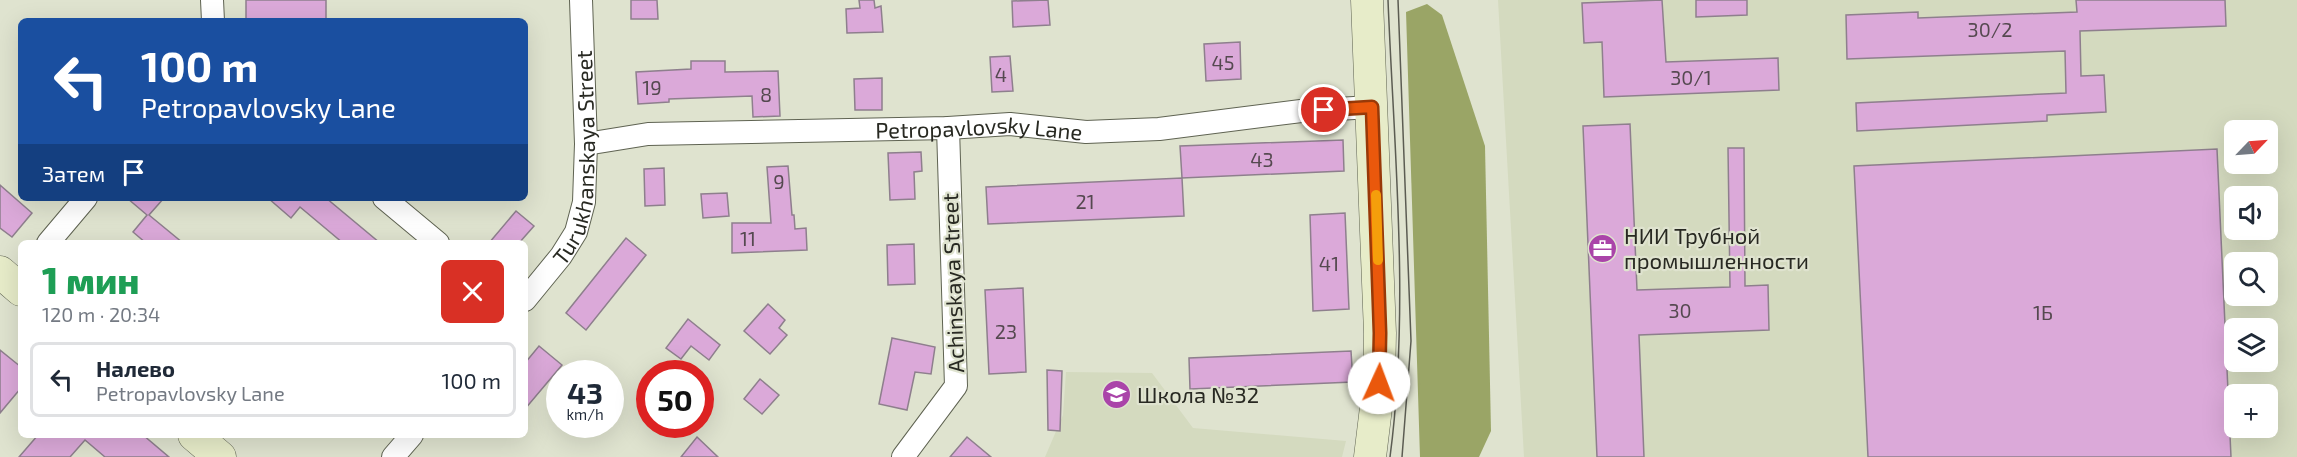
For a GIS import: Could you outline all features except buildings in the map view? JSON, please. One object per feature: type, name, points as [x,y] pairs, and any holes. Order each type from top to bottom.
[{"type":"main road","points":[[1367,0],[1380,333],[1379,383],[1370,457]]},
{"type":"main road","points":[[198,438],[220,457]]},
{"type":"street","points":[[212,0],[213,18]]},
{"type":"street","name":"Turukhanskaya Street","points":[[528,296],[561,256],[576,232],[584,202],[586,144],[581,0]]},
{"type":"street","name":"Petropavlovsky Lane","points":[[586,144],[648,134],[948,128],[1010,124],[1086,132],[1159,129],[1301,111],[1372,107]]},
{"type":"street","name":"Achinskaya Street","points":[[903,457],[956,386],[948,128]]},
{"type":"street","points":[[51,240],[83,201]]},
{"type":"street","points":[[388,201],[434,240]]},
{"type":"street","points":[[393,457],[409,438]]},
{"type":"shaded area","points":[[1498,0],[2297,0],[2297,457],[1524,457]]},
{"type":"shaded area","name":"Школа №32","points":[[1066,372],[1152,373],[1193,428],[1346,441],[1342,457],[1045,457],[1063,415]]},
{"type":"green space","points":[[1427,4],[1442,15],[1485,146],[1491,431],[1479,457],[1420,457],[1406,12]]},
{"type":"tram line","points":[[1388,0],[1400,286],[1396,400],[1390,457]]},
{"type":"tram line","points":[[1398,0],[1411,341],[1402,457]]},
{"type":"slow traffic","points":[[1376,195],[1378,260]]},
{"type":"place","name":"НИИ Трубной промышленности","points":[[1603,248]]},
{"type":"place","name":"Школа №32","points":[[1116,394]]},
{"type":"route","points":[[1324,110],[1372,107],[1380,333],[1379,383]]}]
